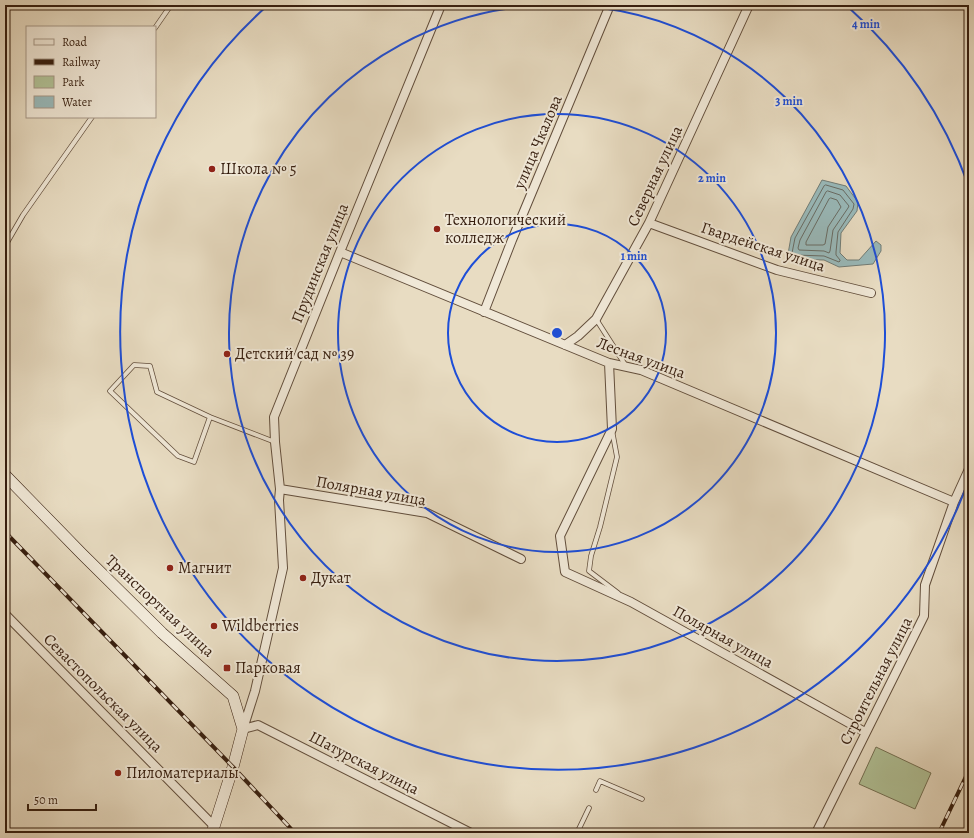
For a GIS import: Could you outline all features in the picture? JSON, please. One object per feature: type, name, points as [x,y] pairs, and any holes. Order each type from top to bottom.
[{"type":"street","name":"Прудинская улица","points":[[243,728],[255,690],[283,568],[279,500],[280,489],[274,416],[442,5]]},
{"type":"street","name":"улица Чкалова","points":[[484,312],[512,240],[610,5]]},
{"type":"street","name":"Северная улица","points":[[564,345],[578,336],[596,319],[649,224],[749,5]]},
{"type":"street","name":"Гвардейская улица","points":[[649,224],[777,270],[871,293]]},
{"type":"street","name":"Лесная улица","points":[[340,252],[609,363],[641,370],[954,502]]},
{"type":"street","points":[[609,363],[612,429]]},
{"type":"street","name":"Полярная улица","points":[[612,429],[560,536],[565,572],[631,602],[865,732]]},
{"type":"street","name":"Строительная улица","points":[[816,833],[924,616],[925,585],[954,502],[969,470]]},
{"type":"street","name":"Транспортная улица","points":[[5,475],[162,633],[233,696],[243,728]]},
{"type":"street","name":"Полярная улица","points":[[280,489],[426,513],[520,559]]},
{"type":"street","name":"Севастопольская улица","points":[[5,614],[213,830]]},
{"type":"street","name":"Шатурская улица","points":[[243,728],[258,725],[472,833]]},
{"type":"street","points":[[213,830],[233,767],[243,728]]},
{"type":"lane","points":[[156,27],[171,5]]},
{"type":"lane","points":[[5,246],[23,215],[91,118]]},
{"type":"lane","points":[[596,319],[626,367]]},
{"type":"lane","points":[[210,417],[194,462],[178,456],[110,391],[134,365],[150,366],[157,392],[210,417],[275,442]]},
{"type":"lane","points":[[612,429],[617,457],[600,527],[591,556],[589,571],[631,602]]},
{"type":"lane","points":[[596,790],[600,781],[642,799]]},
{"type":"lane","points":[[577,833],[589,808]]},
{"type":"green space","points":[[876,747],[931,773],[915,809],[859,784]]},
{"type":"water","points":[[822,180],[846,186],[858,202],[857,211],[841,233],[840,253],[847,260],[859,260],[876,241],[881,245],[881,251],[873,264],[839,267],[824,260],[792,259],[788,254],[791,237]]},
{"type":"railway","points":[[5,532],[295,833]]},
{"type":"railway","points":[[939,833],[969,770]]},
{"type":"place","name":"Школа № 5","points":[[212,169]]},
{"type":"place","name":"Технологический колледж","points":[[437,229]]},
{"type":"place","name":"Детский сад № 39","points":[[227,354]]},
{"type":"place","name":"Магнит","points":[[170,568]]},
{"type":"place","name":"Дукат","points":[[303,578]]},
{"type":"place","name":"Wildberries","points":[[214,626]]},
{"type":"place","name":"Парковая","points":[[227,668]]},
{"type":"place","name":"Пиломатериалы","points":[[118,773]]}]
